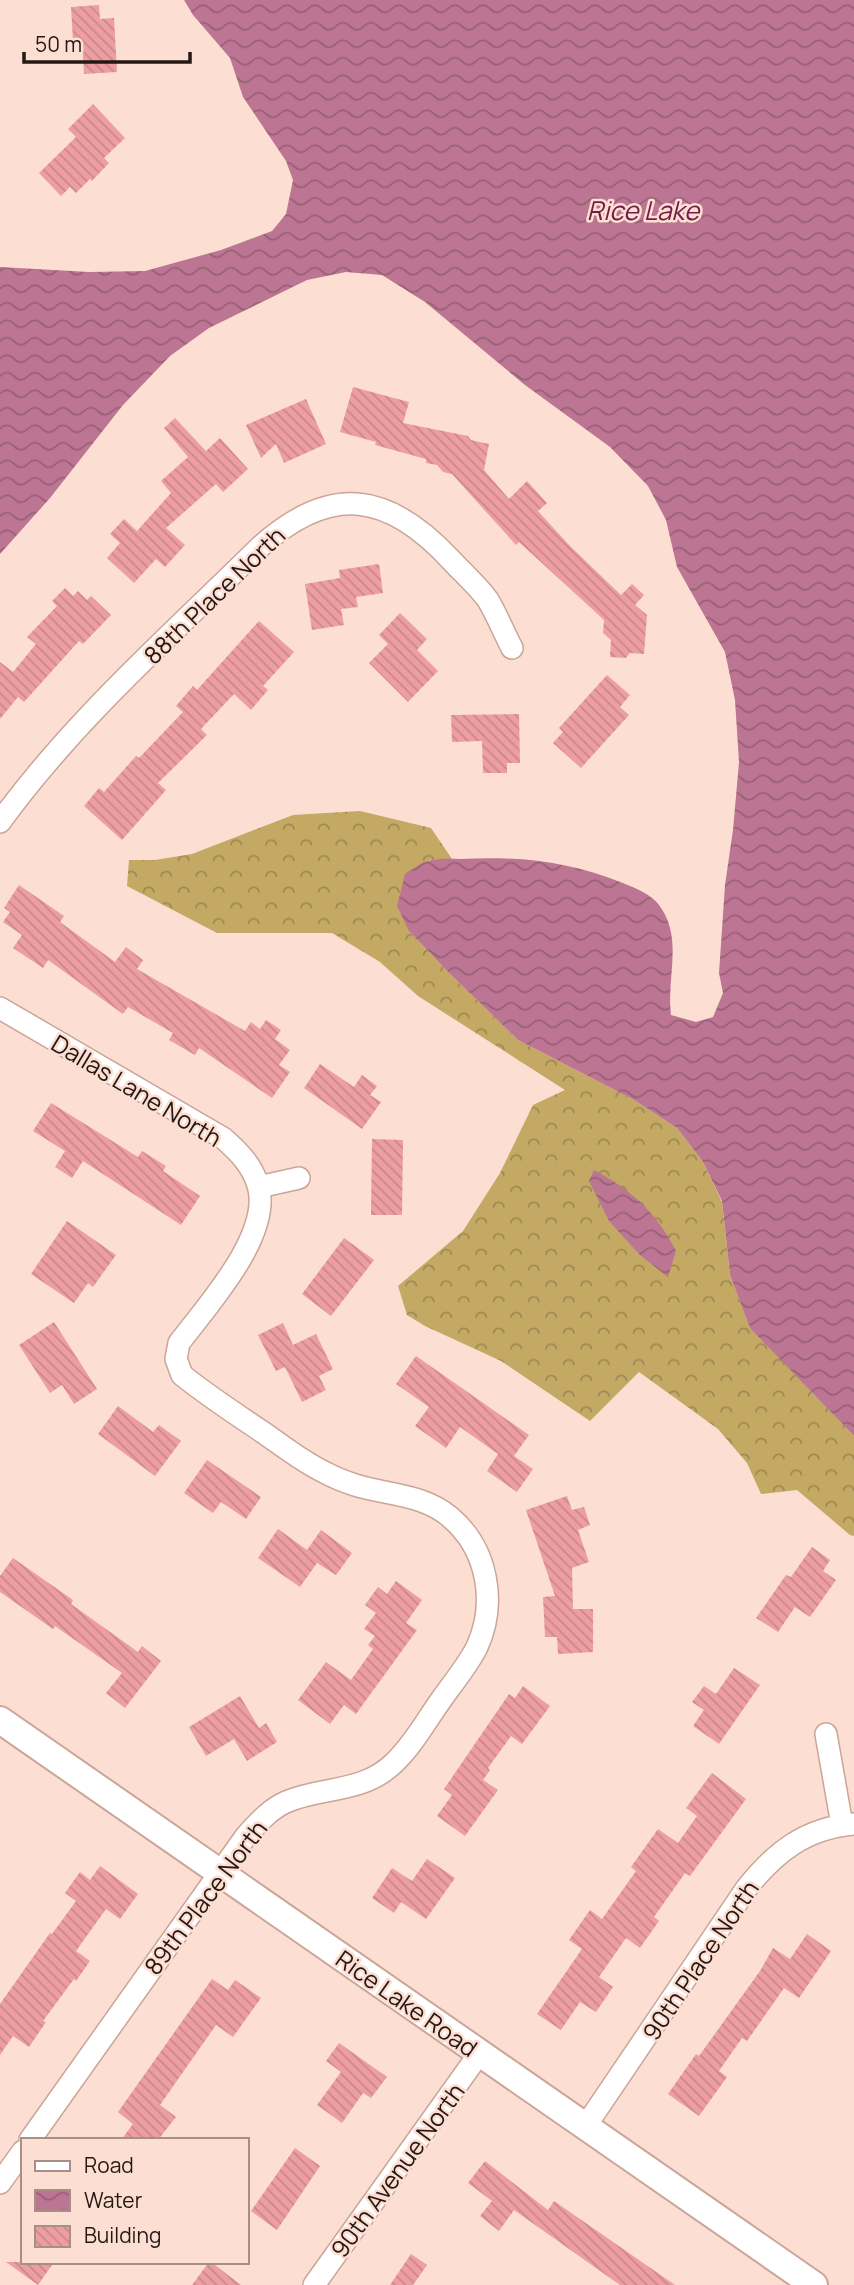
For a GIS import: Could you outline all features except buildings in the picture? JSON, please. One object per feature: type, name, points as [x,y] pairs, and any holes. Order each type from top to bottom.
[{"type":"street","name":"88th Place North","points":[[0,822],[62,744],[261,546],[284,525],[309,512],[335,504],[364,505],[389,512],[413,524],[487,599],[512,648]]},
{"type":"street","name":"Dallas Lane North","points":[[0,1008],[223,1138],[241,1154],[259,1187]]},
{"type":"street","points":[[259,1187],[299,1178]]},
{"type":"street","name":"89th Place North","points":[[31,2138],[246,1836],[263,1818],[285,1802],[339,1791],[366,1781],[393,1765],[413,1741],[476,1649],[485,1625],[489,1602],[485,1574],[478,1554],[465,1534],[449,1517],[429,1504],[400,1494],[355,1485],[324,1472],[181,1375],[176,1359],[179,1343],[249,1245],[255,1231],[259,1187]]},
{"type":"street","name":"Rice Lake Road","points":[[0,1720],[814,2285]]},
{"type":"street","points":[[826,1734],[848,1824]]},
{"type":"street","name":"90th Place North","points":[[585,2127],[724,1921],[763,1868],[785,1848],[814,1833],[848,1824]]},
{"type":"street","name":"90th Avenue North","points":[[314,2285],[480,2054]]},
{"type":"street","points":[[0,2183],[21,2154]]},
{"type":"green space","points":[[360,811],[431,828],[452,859],[429,860],[409,931],[448,972],[518,1040],[634,1100],[677,1128],[703,1162],[722,1202],[730,1275],[750,1327],[854,1436],[854,1536],[797,1490],[761,1494],[747,1463],[718,1429],[639,1372],[590,1421],[501,1361],[407,1315],[398,1286],[463,1231],[500,1173],[533,1105],[565,1090],[418,996],[380,962],[332,933],[217,933],[127,886],[129,860],[155,860],[192,854],[293,815]]},
{"type":"water","name":"Rice Lake","points":[[184,0],[854,0],[854,1436],[750,1328],[730,1275],[722,1201],[703,1162],[677,1128],[634,1100],[518,1040],[409,931],[397,906],[405,874],[422,863],[435,859],[523,859],[563,865],[603,876],[633,887],[656,901],[666,918],[672,945],[671,1015],[696,1022],[713,1017],[723,993],[719,973],[725,885],[739,762],[735,700],[725,652],[677,567],[666,520],[648,486],[610,447],[525,385],[425,302],[382,275],[346,272],[307,280],[209,328],[170,356],[123,405],[50,498],[0,554],[0,267],[89,272],[145,271],[221,250],[272,231],[286,214],[293,180],[286,161],[243,97],[230,58],[193,15]]},
{"type":"water","points":[[594,1170],[632,1194],[661,1225],[676,1251],[668,1277],[640,1255],[609,1221],[589,1181]]}]
